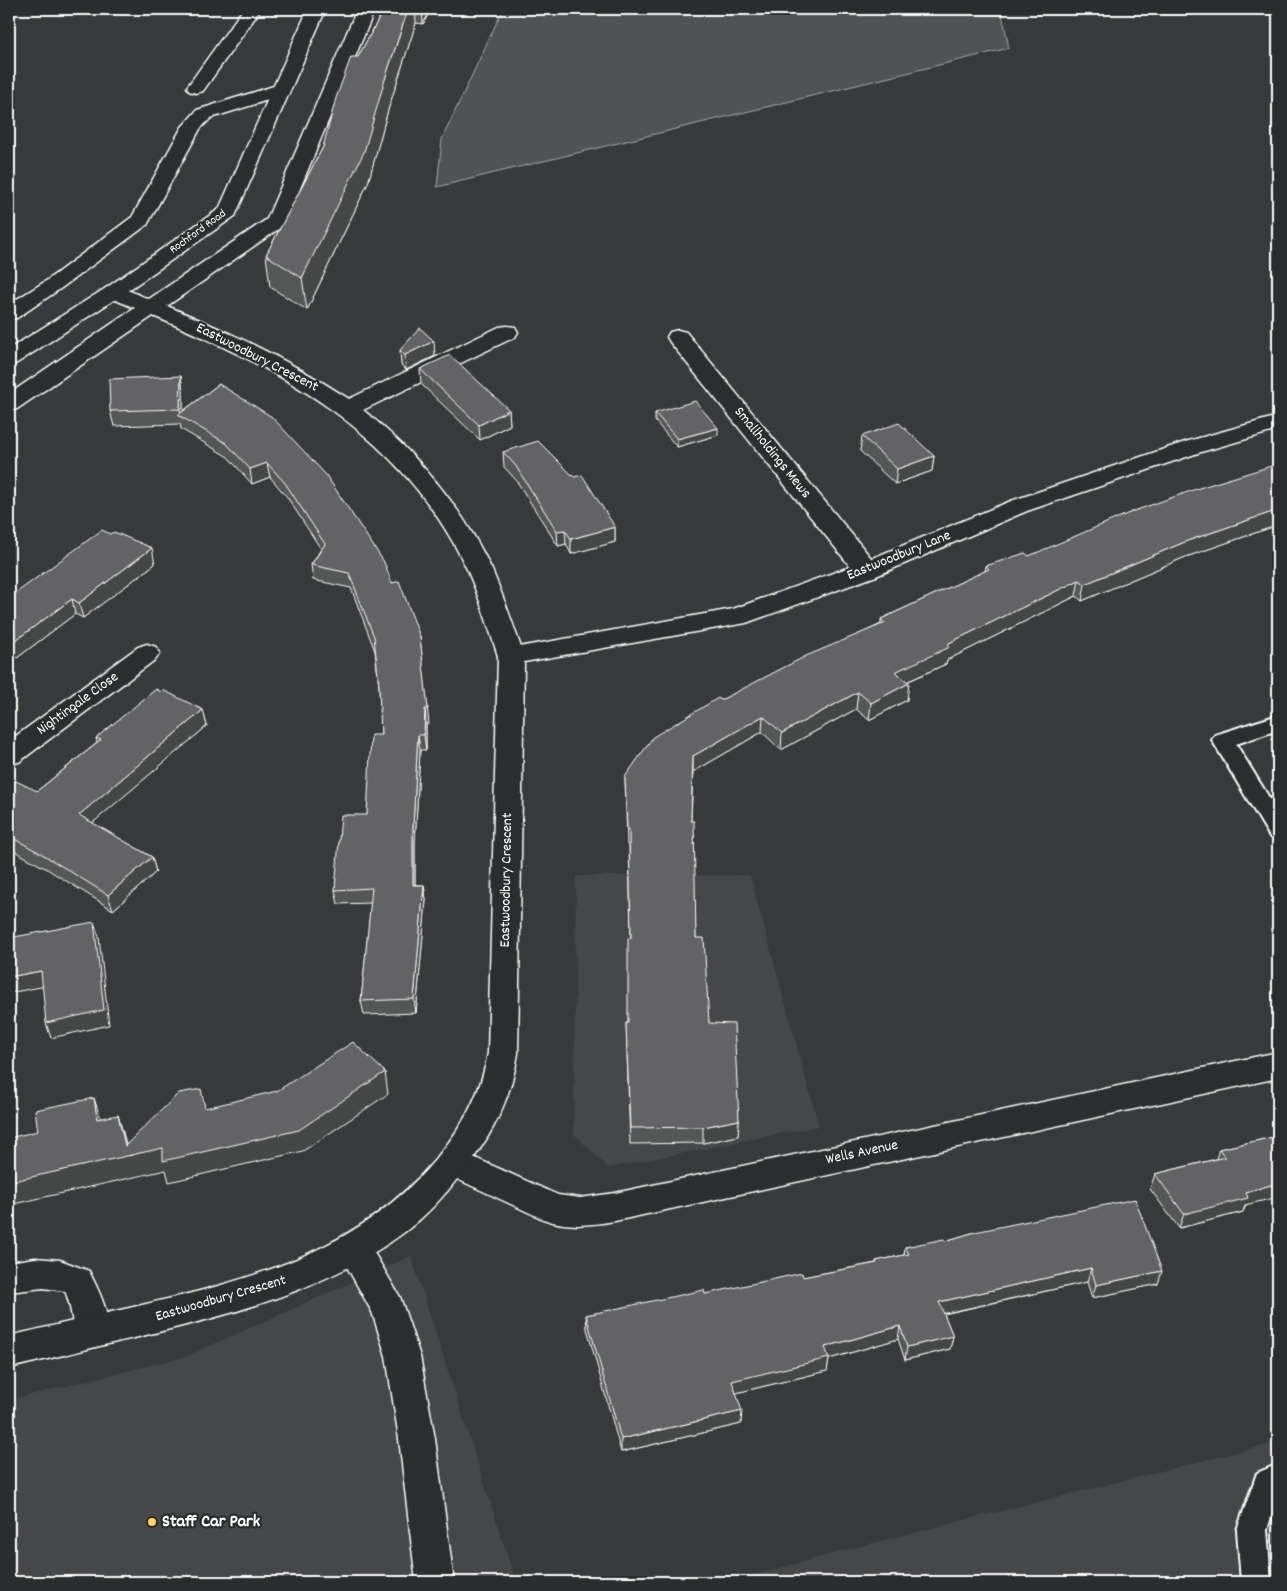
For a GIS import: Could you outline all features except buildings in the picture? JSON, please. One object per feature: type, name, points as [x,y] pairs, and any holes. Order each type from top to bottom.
[{"type":"street","points":[[196,87],[252,9]]},
{"type":"street","name":"Rochford Road","points":[[9,358],[113,292],[228,212],[317,9]]},
{"type":"street","points":[[9,404],[276,222],[366,9]]},
{"type":"street","points":[[9,313],[53,285],[140,221],[192,127],[204,114],[280,90]]},
{"type":"street","name":"Eastwoodbury Crescent","points":[[9,1352],[266,1289],[304,1274],[354,1249],[400,1217],[430,1189],[453,1162],[479,1125],[495,1090],[503,1053],[511,656],[471,553],[449,516],[398,454],[371,428],[347,409],[308,382],[267,360],[113,292]]},
{"type":"street","points":[[347,409],[507,332]]},
{"type":"street","name":"Smallholdings Mews","points":[[678,337],[867,570]]},
{"type":"street","name":"Eastwoodbury Lane","points":[[511,656],[737,617],[867,570],[1019,506],[1193,447],[1278,422]]},
{"type":"street","name":"Nightingale Close","points":[[9,755],[147,654]]},
{"type":"street","name":"Wells Avenue","points":[[453,1162],[555,1208],[580,1212],[615,1207],[1278,1065]]},
{"type":"street","points":[[354,1249],[388,1308],[403,1356],[418,1439],[435,1582]]},
{"type":"street","points":[[9,1277],[43,1271],[64,1275],[77,1281],[88,1304],[91,1332]]},
{"type":"lane","points":[[1278,722],[1223,740],[1278,831]]},
{"type":"lane","points":[[1256,1582],[1252,1530],[1267,1483],[1278,1478]]},
{"type":"shaded area","points":[[503,9],[1001,9],[1009,48],[437,187],[442,139]]},
{"type":"shaded area","points":[[750,875],[819,1126],[608,1168],[574,1134],[576,876]]},
{"type":"shaded area","points":[[411,1256],[516,1582],[9,1582],[9,1400],[187,1356]]},
{"type":"shaded area","points":[[1278,1442],[1278,1582],[728,1582],[880,1541]]},
{"type":"place","name":"Staff Car Park","points":[[152,1522]]}]
